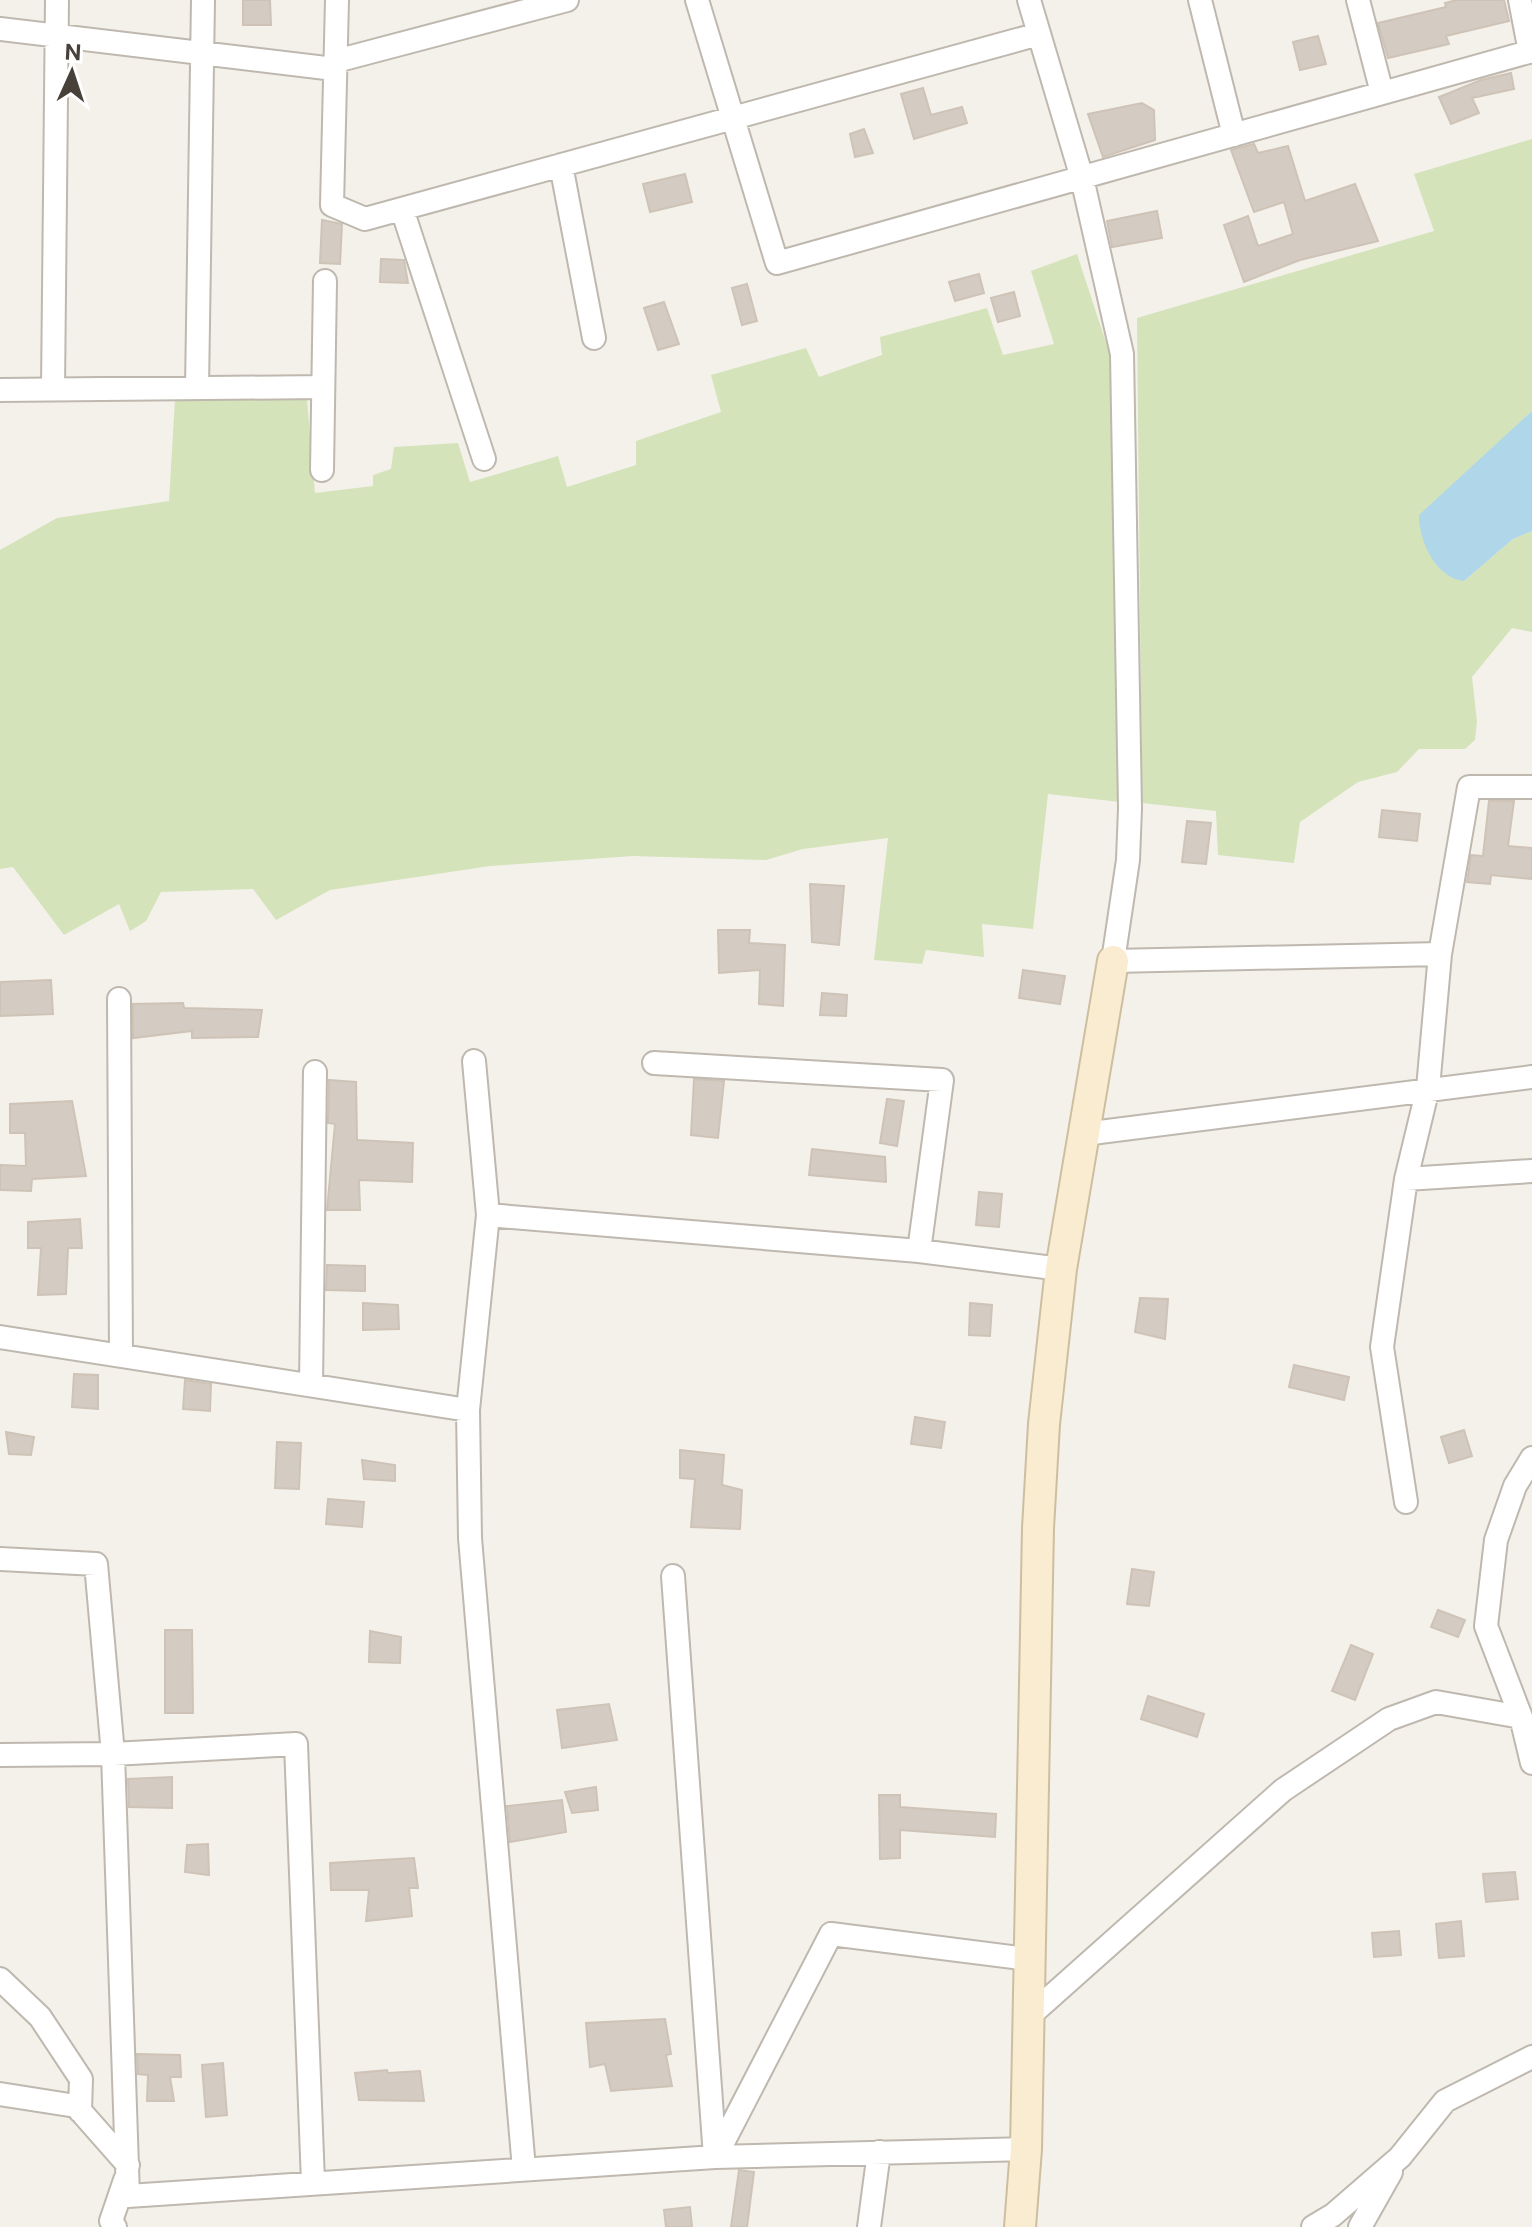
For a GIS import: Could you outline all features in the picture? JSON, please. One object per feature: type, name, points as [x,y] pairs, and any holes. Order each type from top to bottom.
[{"type":"street","points":[[53,389],[57,0]]},
{"type":"street","points":[[197,388],[203,0]]},
{"type":"street","points":[[337,0],[332,205],[365,219],[1039,34]]},
{"type":"street","points":[[0,29],[202,54],[335,65],[512,7],[567,0]]},
{"type":"street","points":[[697,0],[777,263],[1531,52],[1520,0]]},
{"type":"street","points":[[1020,2227],[1026,2149],[1038,1528],[1044,1424],[1061,1269],[1128,860],[1130,808],[1125,387],[1122,354],[1082,178],[1029,0]]},
{"type":"street","points":[[1200,0],[1234,135]]},
{"type":"street","points":[[1358,0],[1382,93]]},
{"type":"street","points":[[561,165],[594,338]]},
{"type":"street","points":[[402,209],[484,459]]},
{"type":"street","points":[[322,470],[325,281]]},
{"type":"street","points":[[0,390],[323,387]]},
{"type":"street","points":[[1406,1502],[1382,1347],[1406,1179],[1428,1088],[1440,954],[1469,787],[1532,787]]},
{"type":"street","points":[[1113,961],[1440,954]]},
{"type":"street","points":[[119,999],[121,1356]]},
{"type":"street","points":[[474,1061],[488,1215],[468,1410],[470,1538],[524,2169]]},
{"type":"street","points":[[654,1063],[942,1080],[919,1251]]},
{"type":"street","points":[[311,1385],[315,1072]]},
{"type":"street","points":[[1084,1134],[1532,1077]]},
{"type":"street","points":[[1406,1179],[1532,1171]]},
{"type":"street","points":[[488,1215],[919,1251],[1061,1269]]},
{"type":"street","points":[[0,1337],[468,1410]]},
{"type":"street","points":[[1532,1458],[1515,1486],[1496,1540],[1486,1626],[1521,1717],[1532,1763]]},
{"type":"street","points":[[0,1559],[96,1564],[113,1754],[128,2196],[715,2157],[1026,2149]]},
{"type":"street","points":[[673,1576],[715,2157]]},
{"type":"street","points":[[1027,2018],[1283,1790],[1389,1719],[1436,1702],[1521,1717]]},
{"type":"street","points":[[0,1755],[113,1754],[296,1744],[313,2182]]},
{"type":"street","points":[[715,2157],[831,1934],[1028,1959]]},
{"type":"street","points":[[0,1979],[40,2017],[81,2079],[80,2111]]},
{"type":"street","points":[[1360,2227],[1400,2157],[1445,2101],[1532,2057]]},
{"type":"street","points":[[0,2094],[76,2106],[128,2169]]},
{"type":"street","points":[[869,2227],[879,2152]]},
{"type":"street","points":[[1313,2227],[1333,2215],[1400,2157]]},
{"type":"street","points":[[115,2227],[111,2221],[128,2169]]},
{"type":"green space","points":[[1532,139],[1532,411],[1513,429],[1464,581],[1513,539],[1532,531],[1532,632],[1512,628],[1472,677],[1477,721],[1475,740],[1465,749],[1419,749],[1397,772],[1358,782],[1300,822],[1294,863],[1218,855],[1216,811],[1142,803],[1137,318],[1434,231],[1414,174]]},
{"type":"green space","points":[[1077,254],[1112,361],[1120,802],[1048,794],[1033,929],[982,924],[984,957],[926,950],[922,964],[874,960],[888,838],[803,849],[766,860],[633,856],[490,866],[330,890],[276,920],[253,889],[161,892],[146,921],[130,931],[119,904],[64,935],[13,867],[0,869],[0,550],[57,518],[169,501],[175,399],[307,400],[315,493],[373,486],[373,475],[391,469],[394,447],[458,443],[470,482],[558,456],[567,487],[636,465],[636,441],[721,412],[711,375],[806,348],[819,377],[882,355],[880,337],[987,308],[1003,355],[1054,344],[1031,271]]},
{"type":"water","points":[[1532,411],[1532,531],[1513,539],[1464,581],[1454,578],[1437,566],[1431,557],[1422,536],[1419,515]]},
{"type":"building","points":[[243,0],[270,0],[271,25],[243,25]]},
{"type":"building","points":[[1504,0],[1509,21],[1446,36],[1449,44],[1388,58],[1378,23],[1446,7],[1445,3]]},
{"type":"building","points":[[1318,36],[1326,64],[1300,70],[1293,42]]},
{"type":"building","points":[[1511,73],[1514,89],[1472,98],[1479,113],[1451,124],[1439,97],[1481,80]]},
{"type":"building","points":[[923,88],[931,115],[962,107],[967,123],[914,139],[901,94]]},
{"type":"building","points":[[1142,103],[1154,110],[1155,140],[1103,157],[1088,114]]},
{"type":"building","points":[[864,129],[873,153],[855,157],[850,134]]},
{"type":"building","points":[[1254,144],[1258,153],[1288,146],[1305,201],[1355,184],[1378,241],[1300,260],[1244,282],[1224,225],[1248,216],[1258,246],[1293,234],[1284,202],[1254,212],[1231,150]]},
{"type":"building","points":[[685,174],[692,202],[650,212],[643,184]]},
{"type":"building","points":[[1157,211],[1162,238],[1112,247],[1107,221]]},
{"type":"building","points":[[322,220],[342,224],[340,264],[320,263]]},
{"type":"building","points":[[381,259],[404,260],[408,283],[380,282]]},
{"type":"building","points":[[979,274],[984,293],[955,301],[949,282]]},
{"type":"building","points":[[747,284],[757,321],[742,325],[732,288]]},
{"type":"building","points":[[1014,292],[1020,316],[998,322],[991,298]]},
{"type":"building","points":[[664,302],[679,344],[658,350],[644,308]]},
{"type":"building","points":[[1489,801],[1514,801],[1508,846],[1532,848],[1532,879],[1491,875],[1490,884],[1467,882],[1471,855],[1483,856]]},
{"type":"building","points":[[1382,810],[1420,814],[1417,841],[1379,837]]},
{"type":"building","points":[[1187,821],[1211,823],[1206,864],[1182,862]]},
{"type":"building","points":[[810,884],[844,886],[839,945],[812,942]]},
{"type":"building","points":[[718,930],[750,930],[749,943],[785,945],[783,1006],[759,1004],[760,970],[719,973]]},
{"type":"building","points":[[1023,970],[1065,976],[1060,1004],[1019,998]]},
{"type":"building","points":[[51,980],[53,1014],[0,1016],[0,982]]},
{"type":"building","points":[[822,993],[847,995],[846,1016],[820,1015]]},
{"type":"building","points":[[183,1003],[184,1008],[262,1010],[258,1037],[192,1038],[192,1031],[133,1038],[133,1004]]},
{"type":"building","points":[[694,1079],[724,1081],[718,1138],[691,1135]]},
{"type":"building","points":[[329,1080],[356,1082],[357,1140],[413,1143],[412,1182],[359,1180],[360,1210],[327,1210],[335,1124],[328,1123]]},
{"type":"building","points":[[887,1099],[904,1101],[897,1146],[880,1143]]},
{"type":"building","points":[[72,1101],[86,1176],[32,1179],[31,1191],[0,1190],[0,1165],[26,1166],[25,1133],[10,1133],[10,1104]]},
{"type":"building","points":[[812,1149],[885,1157],[886,1182],[809,1175]]},
{"type":"building","points":[[979,1192],[1002,1194],[999,1227],[976,1225]]},
{"type":"building","points":[[80,1219],[82,1248],[68,1248],[66,1294],[38,1295],[41,1248],[28,1248],[28,1222]]},
{"type":"building","points":[[327,1265],[365,1266],[365,1291],[326,1290]]},
{"type":"building","points":[[1140,1298],[1168,1299],[1165,1339],[1135,1332]]},
{"type":"building","points":[[363,1303],[398,1305],[399,1329],[363,1330]]},
{"type":"building","points":[[970,1303],[992,1305],[990,1336],[969,1335]]},
{"type":"building","points":[[1294,1365],[1349,1377],[1344,1400],[1289,1387]]},
{"type":"building","points":[[74,1374],[98,1375],[98,1409],[72,1407]]},
{"type":"building","points":[[185,1380],[211,1384],[210,1411],[183,1409]]},
{"type":"building","points":[[915,1417],[945,1422],[941,1448],[911,1444]]},
{"type":"building","points":[[1464,1430],[1472,1456],[1449,1463],[1441,1437]]},
{"type":"building","points":[[6,1432],[34,1437],[31,1455],[9,1454]]},
{"type":"building","points":[[277,1442],[301,1443],[299,1489],[275,1488]]},
{"type":"building","points":[[680,1450],[724,1455],[722,1485],[742,1490],[740,1529],[691,1527],[695,1479],[680,1478]]},
{"type":"building","points":[[362,1460],[395,1465],[395,1481],[364,1479]]},
{"type":"building","points":[[328,1499],[364,1502],[362,1527],[326,1524]]},
{"type":"building","points":[[1132,1569],[1154,1572],[1149,1606],[1127,1604]]},
{"type":"building","points":[[1438,1610],[1465,1620],[1458,1637],[1431,1627]]},
{"type":"building","points":[[165,1630],[192,1630],[193,1713],[165,1713]]},
{"type":"building","points":[[370,1631],[401,1637],[400,1663],[369,1662]]},
{"type":"building","points":[[1351,1645],[1373,1654],[1355,1700],[1332,1691]]},
{"type":"building","points":[[1148,1696],[1204,1714],[1197,1737],[1141,1719]]},
{"type":"building","points":[[609,1704],[617,1740],[562,1748],[557,1710]]},
{"type":"building","points":[[172,1777],[172,1808],[129,1807],[128,1779]]},
{"type":"building","points":[[596,1787],[598,1810],[572,1813],[565,1792]]},
{"type":"building","points":[[879,1795],[900,1795],[900,1807],[996,1814],[995,1837],[900,1830],[900,1858],[880,1859]]},
{"type":"building","points":[[562,1800],[566,1832],[510,1842],[507,1806]]},
{"type":"building","points":[[208,1844],[209,1875],[185,1872],[187,1845]]},
{"type":"building","points":[[414,1858],[418,1888],[409,1888],[412,1916],[366,1921],[369,1890],[331,1890],[330,1863]]},
{"type":"building","points":[[1515,1872],[1518,1899],[1486,1902],[1483,1874]]},
{"type":"building","points":[[1461,1921],[1464,1956],[1439,1958],[1436,1924]]},
{"type":"building","points":[[1399,1931],[1401,1955],[1374,1957],[1372,1933]]},
{"type":"building","points":[[665,2019],[671,2054],[666,2055],[672,2086],[611,2091],[605,2064],[590,2067],[586,2023]]},
{"type":"building","points":[[137,2054],[180,2055],[181,2077],[170,2077],[174,2101],[147,2101],[148,2075],[138,2074]]},
{"type":"building","points":[[223,2063],[227,2115],[206,2117],[202,2065]]},
{"type":"building","points":[[387,2070],[388,2073],[420,2071],[424,2101],[359,2100],[355,2073]]},
{"type":"building","points":[[739,2170],[754,2172],[747,2227],[731,2227]]},
{"type":"building","points":[[690,2207],[692,2227],[666,2227],[664,2210]]}]
